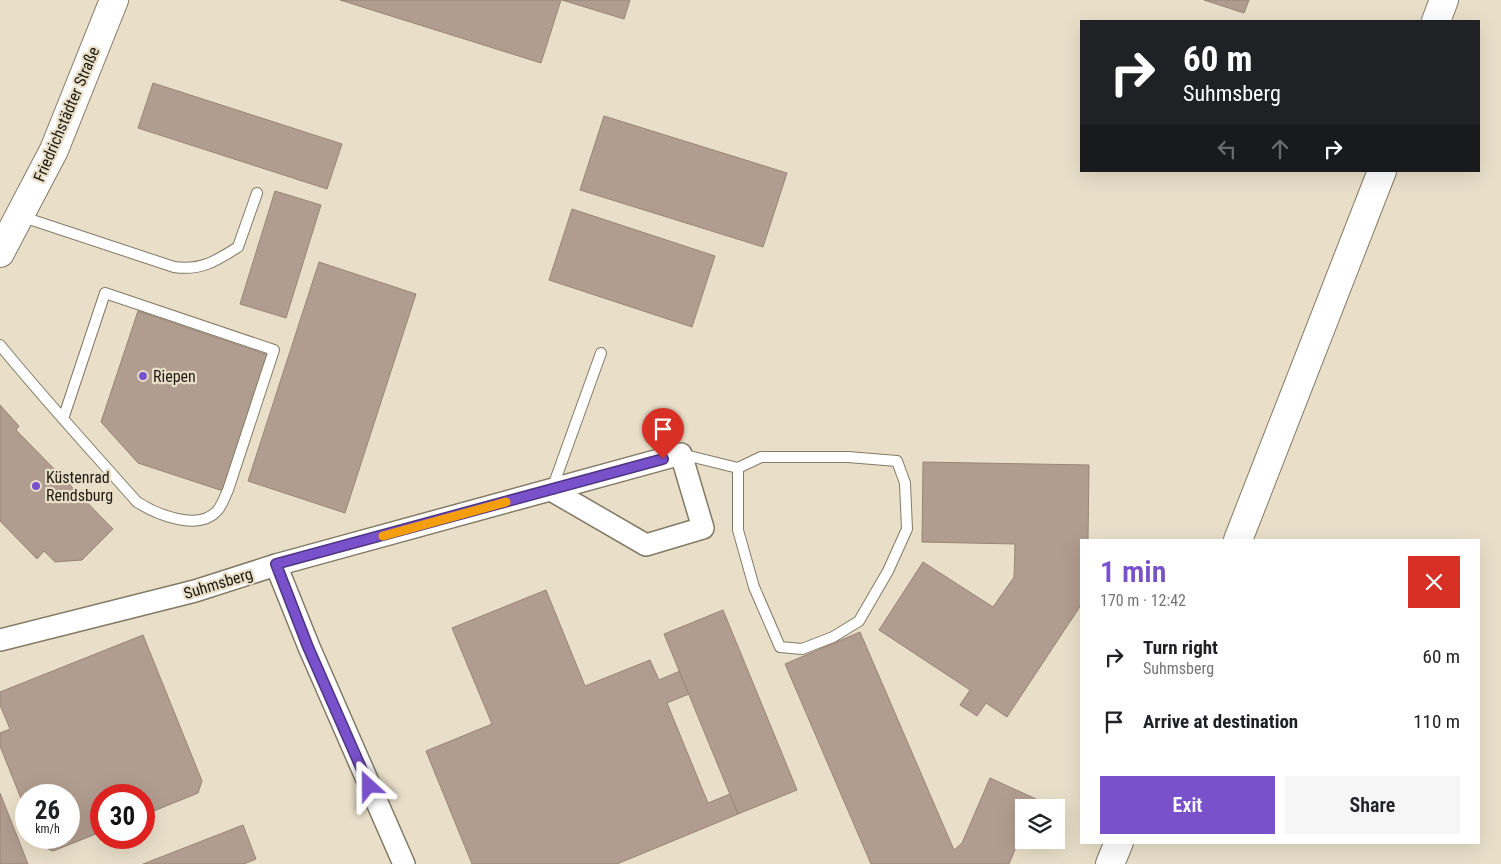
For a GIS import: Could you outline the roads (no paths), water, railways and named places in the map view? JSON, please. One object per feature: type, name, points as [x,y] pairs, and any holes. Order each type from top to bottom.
[{"type":"main road","name":"Friedrichstädter Straße","points":[[0,252],[54,150],[114,0]]},
{"type":"main road","points":[[1436,20],[1444,0]]},
{"type":"main road","points":[[1238,539],[1382,172]]},
{"type":"main road","points":[[1110,864],[1118,844]]},
{"type":"street","name":"Suhmsberg","points":[[0,640],[195,591],[276,564],[681,454]]},
{"type":"street","points":[[551,490],[646,545],[703,528],[681,454]]},
{"type":"street","points":[[276,564],[308,647],[404,864]]},
{"type":"lane","points":[[20,216],[174,267],[188,269],[205,266],[238,247],[257,193]]},
{"type":"lane","points":[[0,346],[63,419],[137,502],[152,511],[171,518],[200,520],[217,512],[228,490],[274,350],[105,293],[63,419]]},
{"type":"lane","points":[[551,490],[601,353]]},
{"type":"lane","points":[[681,454],[738,468],[760,456],[848,457],[897,460],[905,482],[907,529],[888,572],[859,621],[834,637],[802,649],[780,648],[754,587],[738,530],[738,468]]},
{"type":"place","name":"Riepen","points":[[143,376]]},
{"type":"place","name":"Küstenrad Rendsburg","points":[[36,486]]}]
